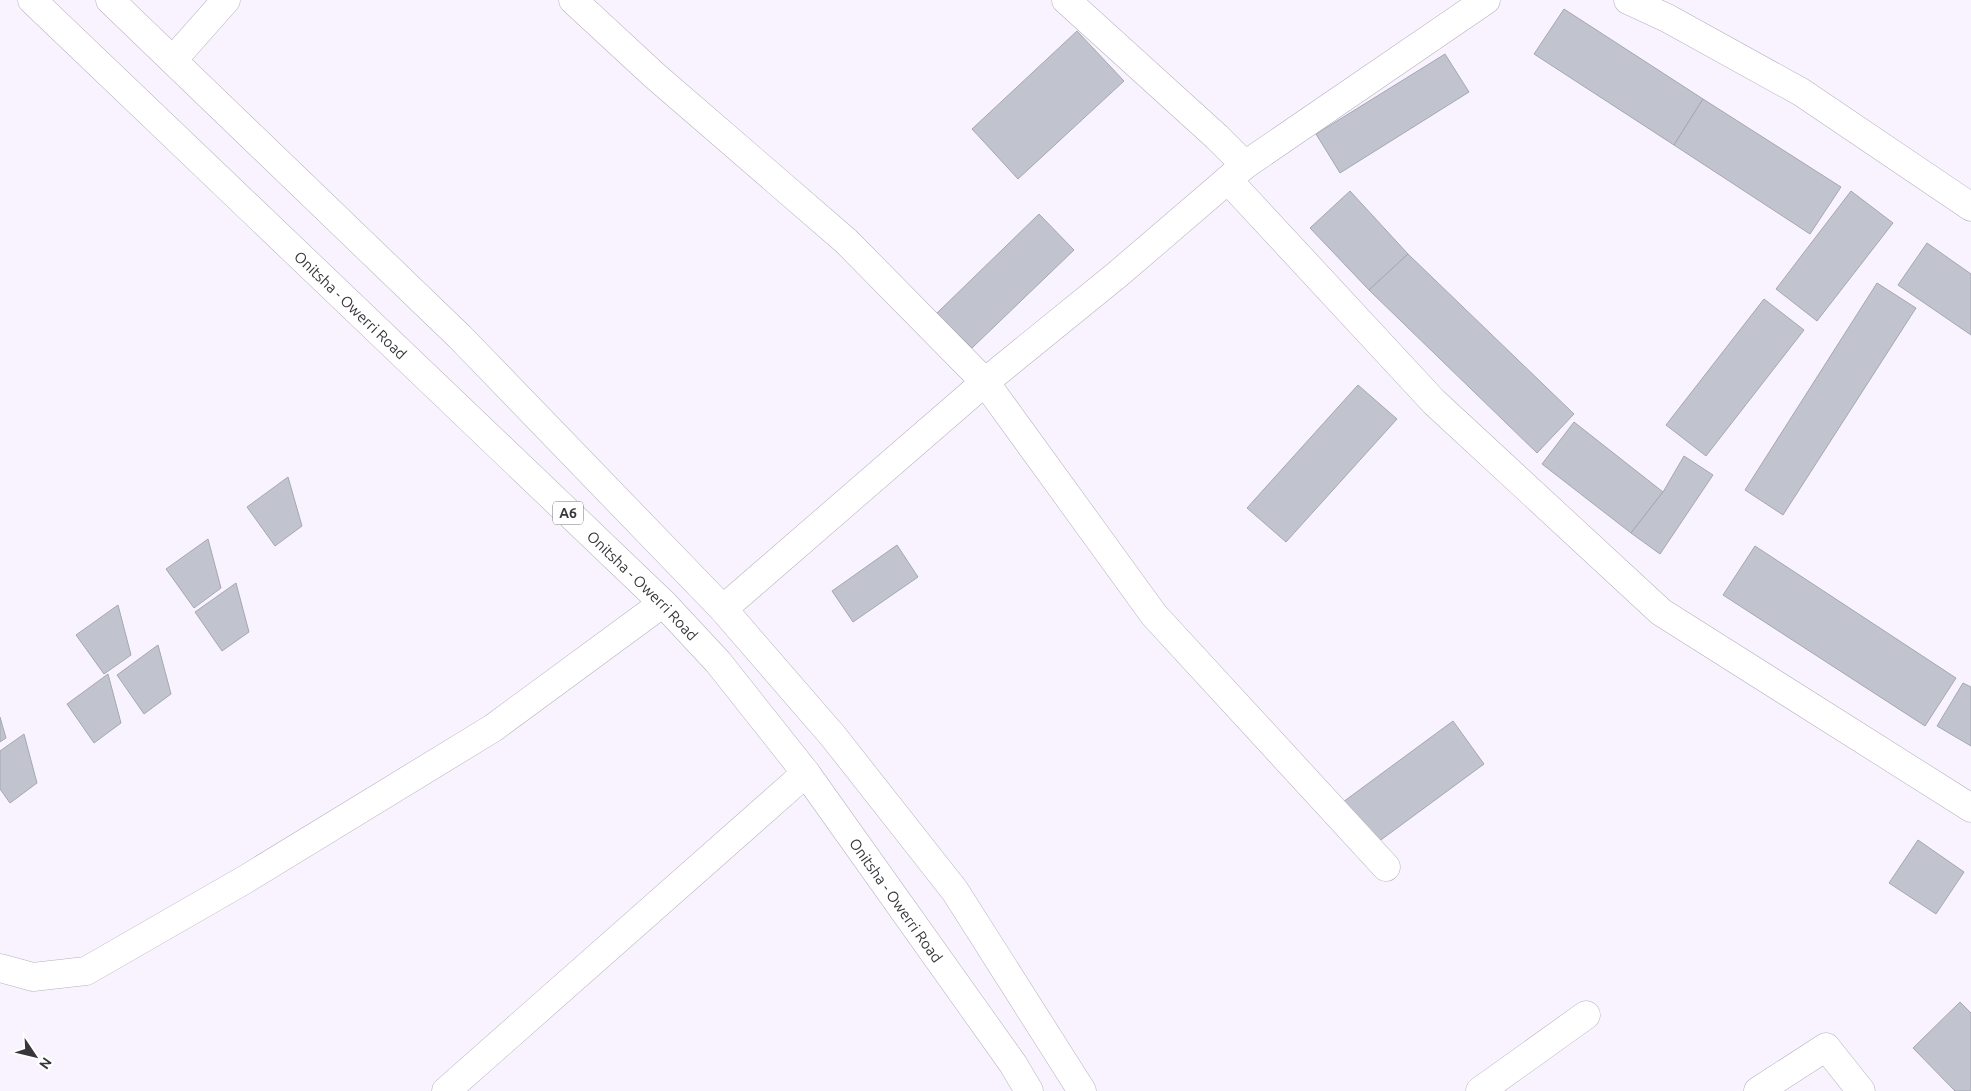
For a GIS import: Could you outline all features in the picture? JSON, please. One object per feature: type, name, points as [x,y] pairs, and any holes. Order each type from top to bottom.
[{"type":"main road","name":"Onitsha - Owerri Road","points":[[32,0],[663,602],[718,662],[806,773],[1013,1064],[1029,1091]]},
{"type":"main road","points":[[110,0],[460,337],[723,609],[833,736],[956,891],[1082,1091]]},
{"type":"main road","points":[[173,60],[226,0]]},
{"type":"main road","points":[[573,0],[654,76],[846,241],[985,382],[1154,614],[1386,867]]},
{"type":"main road","points":[[1066,0],[1236,173],[1434,402],[1661,612],[1971,808]]},
{"type":"main road","points":[[723,609],[985,382],[1236,173],[1486,0]]},
{"type":"main road","points":[[1628,0],[1667,18],[1801,92],[1970,203]]},
{"type":"main road","points":[[0,968],[33,977],[86,972],[246,879],[493,728],[663,602]]},
{"type":"main road","points":[[446,1091],[806,773]]},
{"type":"main road","points":[[1480,1091],[1586,1015]]},
{"type":"main road","points":[[1758,1091],[1826,1047],[1861,1091]]},
{"type":"building","points":[[1564,9],[1703,99],[1674,145],[1534,54]]},
{"type":"building","points":[[1077,31],[1124,81],[1018,179],[972,129]]},
{"type":"building","points":[[1445,54],[1469,92],[1340,173],[1316,134]]},
{"type":"building","points":[[1703,99],[1841,187],[1810,234],[1674,145]]},
{"type":"building","points":[[1350,191],[1408,254],[1369,290],[1310,228]]},
{"type":"building","points":[[1851,191],[1893,223],[1817,321],[1776,289]]},
{"type":"building","points":[[1039,214],[1074,250],[972,348],[937,313]]},
{"type":"building","points":[[1927,243],[1971,274],[1971,335],[1898,285]]},
{"type":"building","points":[[1408,254],[1574,414],[1537,453],[1369,290]]},
{"type":"building","points":[[1877,283],[1916,308],[1783,515],[1745,490]]},
{"type":"building","points":[[1764,299],[1804,330],[1706,456],[1666,425]]},
{"type":"building","points":[[1358,385],[1397,419],[1286,542],[1247,508]]},
{"type":"building","points":[[1574,422],[1663,492],[1631,533],[1542,464]]},
{"type":"building","points":[[1684,456],[1713,475],[1660,554],[1631,533],[1663,492]]},
{"type":"building","points":[[288,477],[302,526],[275,546],[247,507]]},
{"type":"building","points":[[208,539],[221,588],[194,608],[166,569]]},
{"type":"building","points":[[897,545],[918,577],[853,622],[832,591]]},
{"type":"building","points":[[1755,546],[1956,678],[1925,726],[1723,595]]},
{"type":"building","points":[[236,583],[249,632],[222,651],[195,612]]},
{"type":"building","points":[[118,605],[131,655],[104,674],[76,635]]},
{"type":"building","points":[[158,645],[171,694],[144,714],[117,675]]},
{"type":"building","points":[[108,674],[121,723],[94,743],[67,704]]},
{"type":"building","points":[[1963,683],[1971,687],[1971,746],[1937,726]]},
{"type":"building","points":[[0,717],[6,738],[0,742]]},
{"type":"building","points":[[1453,721],[1484,764],[1374,845],[1343,802]]},
{"type":"building","points":[[24,734],[37,783],[10,803],[0,789],[0,751]]},
{"type":"building","points":[[1918,840],[1964,872],[1936,914],[1889,883]]},
{"type":"building","points":[[1960,1002],[1971,1013],[1971,1091],[1955,1091],[1913,1048]]}]
